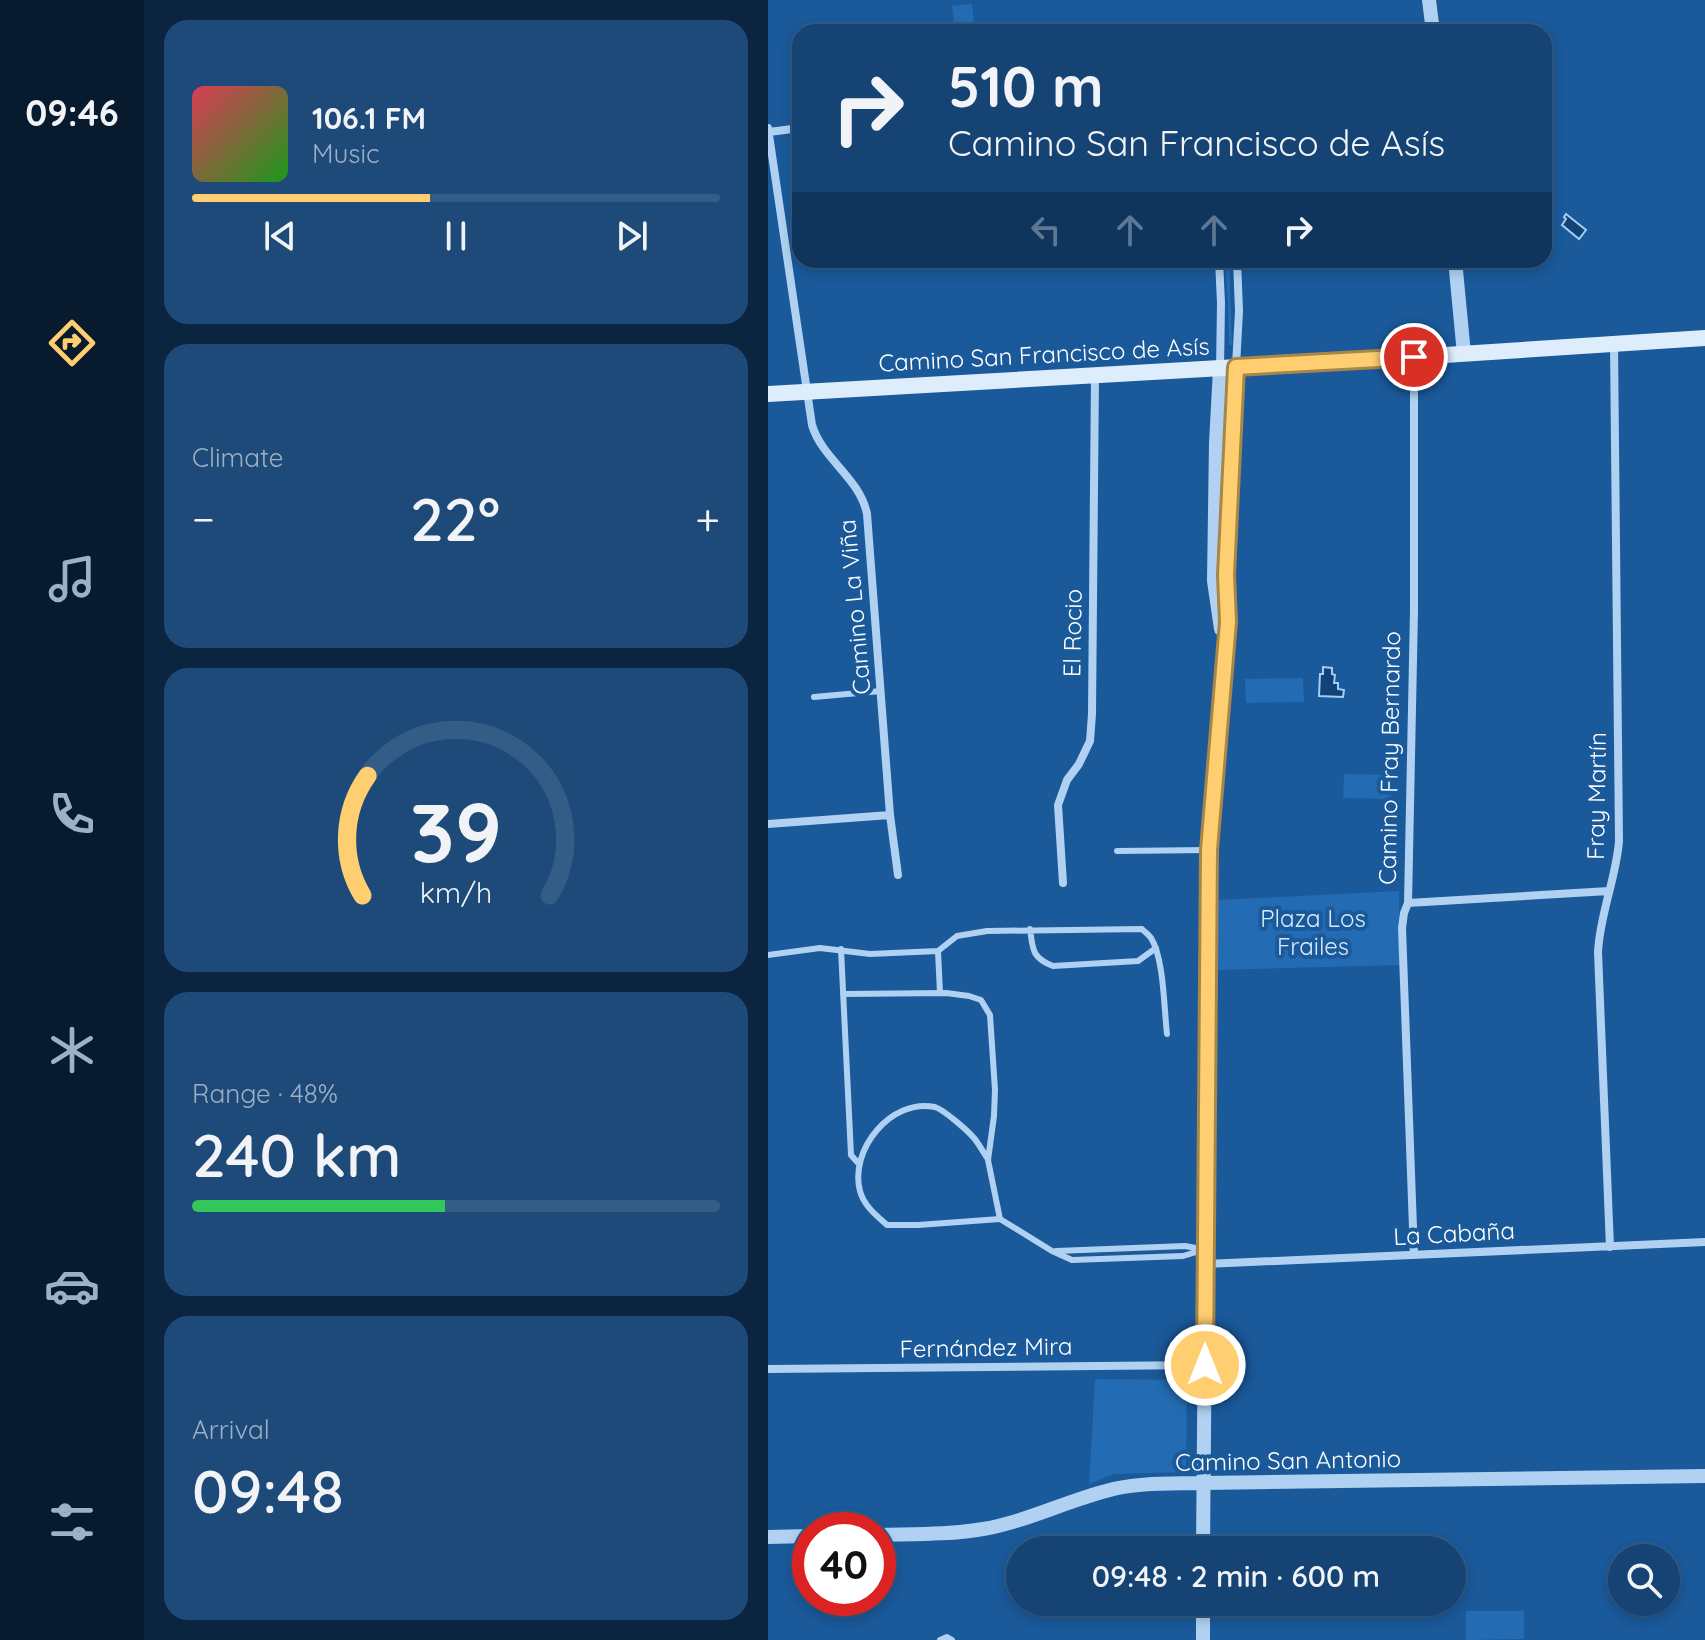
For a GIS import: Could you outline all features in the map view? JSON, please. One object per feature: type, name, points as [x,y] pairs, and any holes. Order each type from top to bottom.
[{"type":"main road","name":"Camino San Francisco de Asís","points":[[768,394],[1705,338]]},
{"type":"street","points":[[1429,0],[1432,24]]},
{"type":"street","points":[[768,130],[792,128]]},
{"type":"street","name":"Camino La Viña","points":[[768,130],[815,436],[865,501],[890,815],[898,875]]},
{"type":"street","points":[[1203,1536],[1209,850],[1227,649],[1226,575],[1234,444],[1219,268]]},
{"type":"street","points":[[1227,649],[1214,581],[1216,443],[1239,298],[1237,268]]},
{"type":"street","points":[[1456,268],[1464,354]]},
{"type":"street","name":"Fray Martín","points":[[1610,1247],[1598,952],[1600,928],[1619,841],[1614,344]]},
{"type":"street","name":"Camino Fray Bernardo","points":[[1414,357],[1414,611],[1408,903],[1402,928],[1414,1255]]},
{"type":"street","name":"El Rocio","points":[[1063,883],[1058,805],[1067,780],[1090,741],[1091,727],[1095,375]]},
{"type":"street","points":[[1216,443],[1234,444]]},
{"type":"street","points":[[768,824],[890,815]]},
{"type":"street","points":[[1408,903],[1609,891]]},
{"type":"street","name":"La Cabaña","points":[[1206,1257],[1414,1255],[1705,1242]]},
{"type":"street","name":"Fernández Mira","points":[[768,1369],[1205,1365]]},
{"type":"street","name":"Camino San Antonio","points":[[896,1535],[984,1529],[1109,1490],[1137,1486],[1705,1476]]},
{"type":"street","points":[[768,1537],[792,1536]]},
{"type":"street","points":[[1203,1616],[1203,1640]]},
{"type":"lane","points":[[814,697],[881,691]]},
{"type":"lane","points":[[1117,851],[1209,850]]},
{"type":"lane","points":[[1030,929],[1033,948],[1040,961],[1053,966],[1138,961],[1156,948]]},
{"type":"lane","points":[[768,955],[820,948],[870,954],[938,951],[957,936],[987,931],[1142,929],[1156,948],[1167,1034]]},
{"type":"lane","points":[[841,949],[851,1155],[859,1164]]},
{"type":"lane","points":[[938,951],[940,993]]},
{"type":"lane","points":[[843,994],[940,993],[981,1000],[990,1015],[995,1090],[988,1160],[1000,1219]]},
{"type":"lane","points":[[988,1160],[974,1138],[945,1113],[935,1107],[907,1108],[888,1120],[868,1141],[859,1164],[860,1194],[868,1208],[887,1225],[1000,1219],[1052,1251],[1185,1246],[1206,1257]]},
{"type":"lane","points":[[940,1640],[947,1637],[952,1640]]},
{"type":"green space","points":[[972,4],[974,24],[954,24],[952,6]]},
{"type":"green space","points":[[1226,268],[1229,268],[1232,345],[1229,345]]},
{"type":"green space","points":[[1303,678],[1304,702],[1246,703],[1245,679]]},
{"type":"green space","points":[[1344,774],[1391,775],[1391,799],[1343,798]]},
{"type":"green space","name":"Plaza Los Frailes","points":[[1399,891],[1400,965],[1217,970],[1217,900]]},
{"type":"green space","points":[[1095,1379],[1187,1380],[1186,1472],[1114,1474],[1089,1484]]},
{"type":"green space","points":[[1466,1611],[1524,1611],[1524,1639],[1466,1640]]},
{"type":"shaded area","points":[[1566,214],[1586,230],[1579,239],[1562,225]]},
{"type":"shaded area","points":[[1323,667],[1332,668],[1334,683],[1338,683],[1338,689],[1344,690],[1343,697],[1319,696]]},
{"type":"route","points":[[1205,1365],[1209,850],[1227,649],[1226,575],[1236,367],[1414,357]]}]
